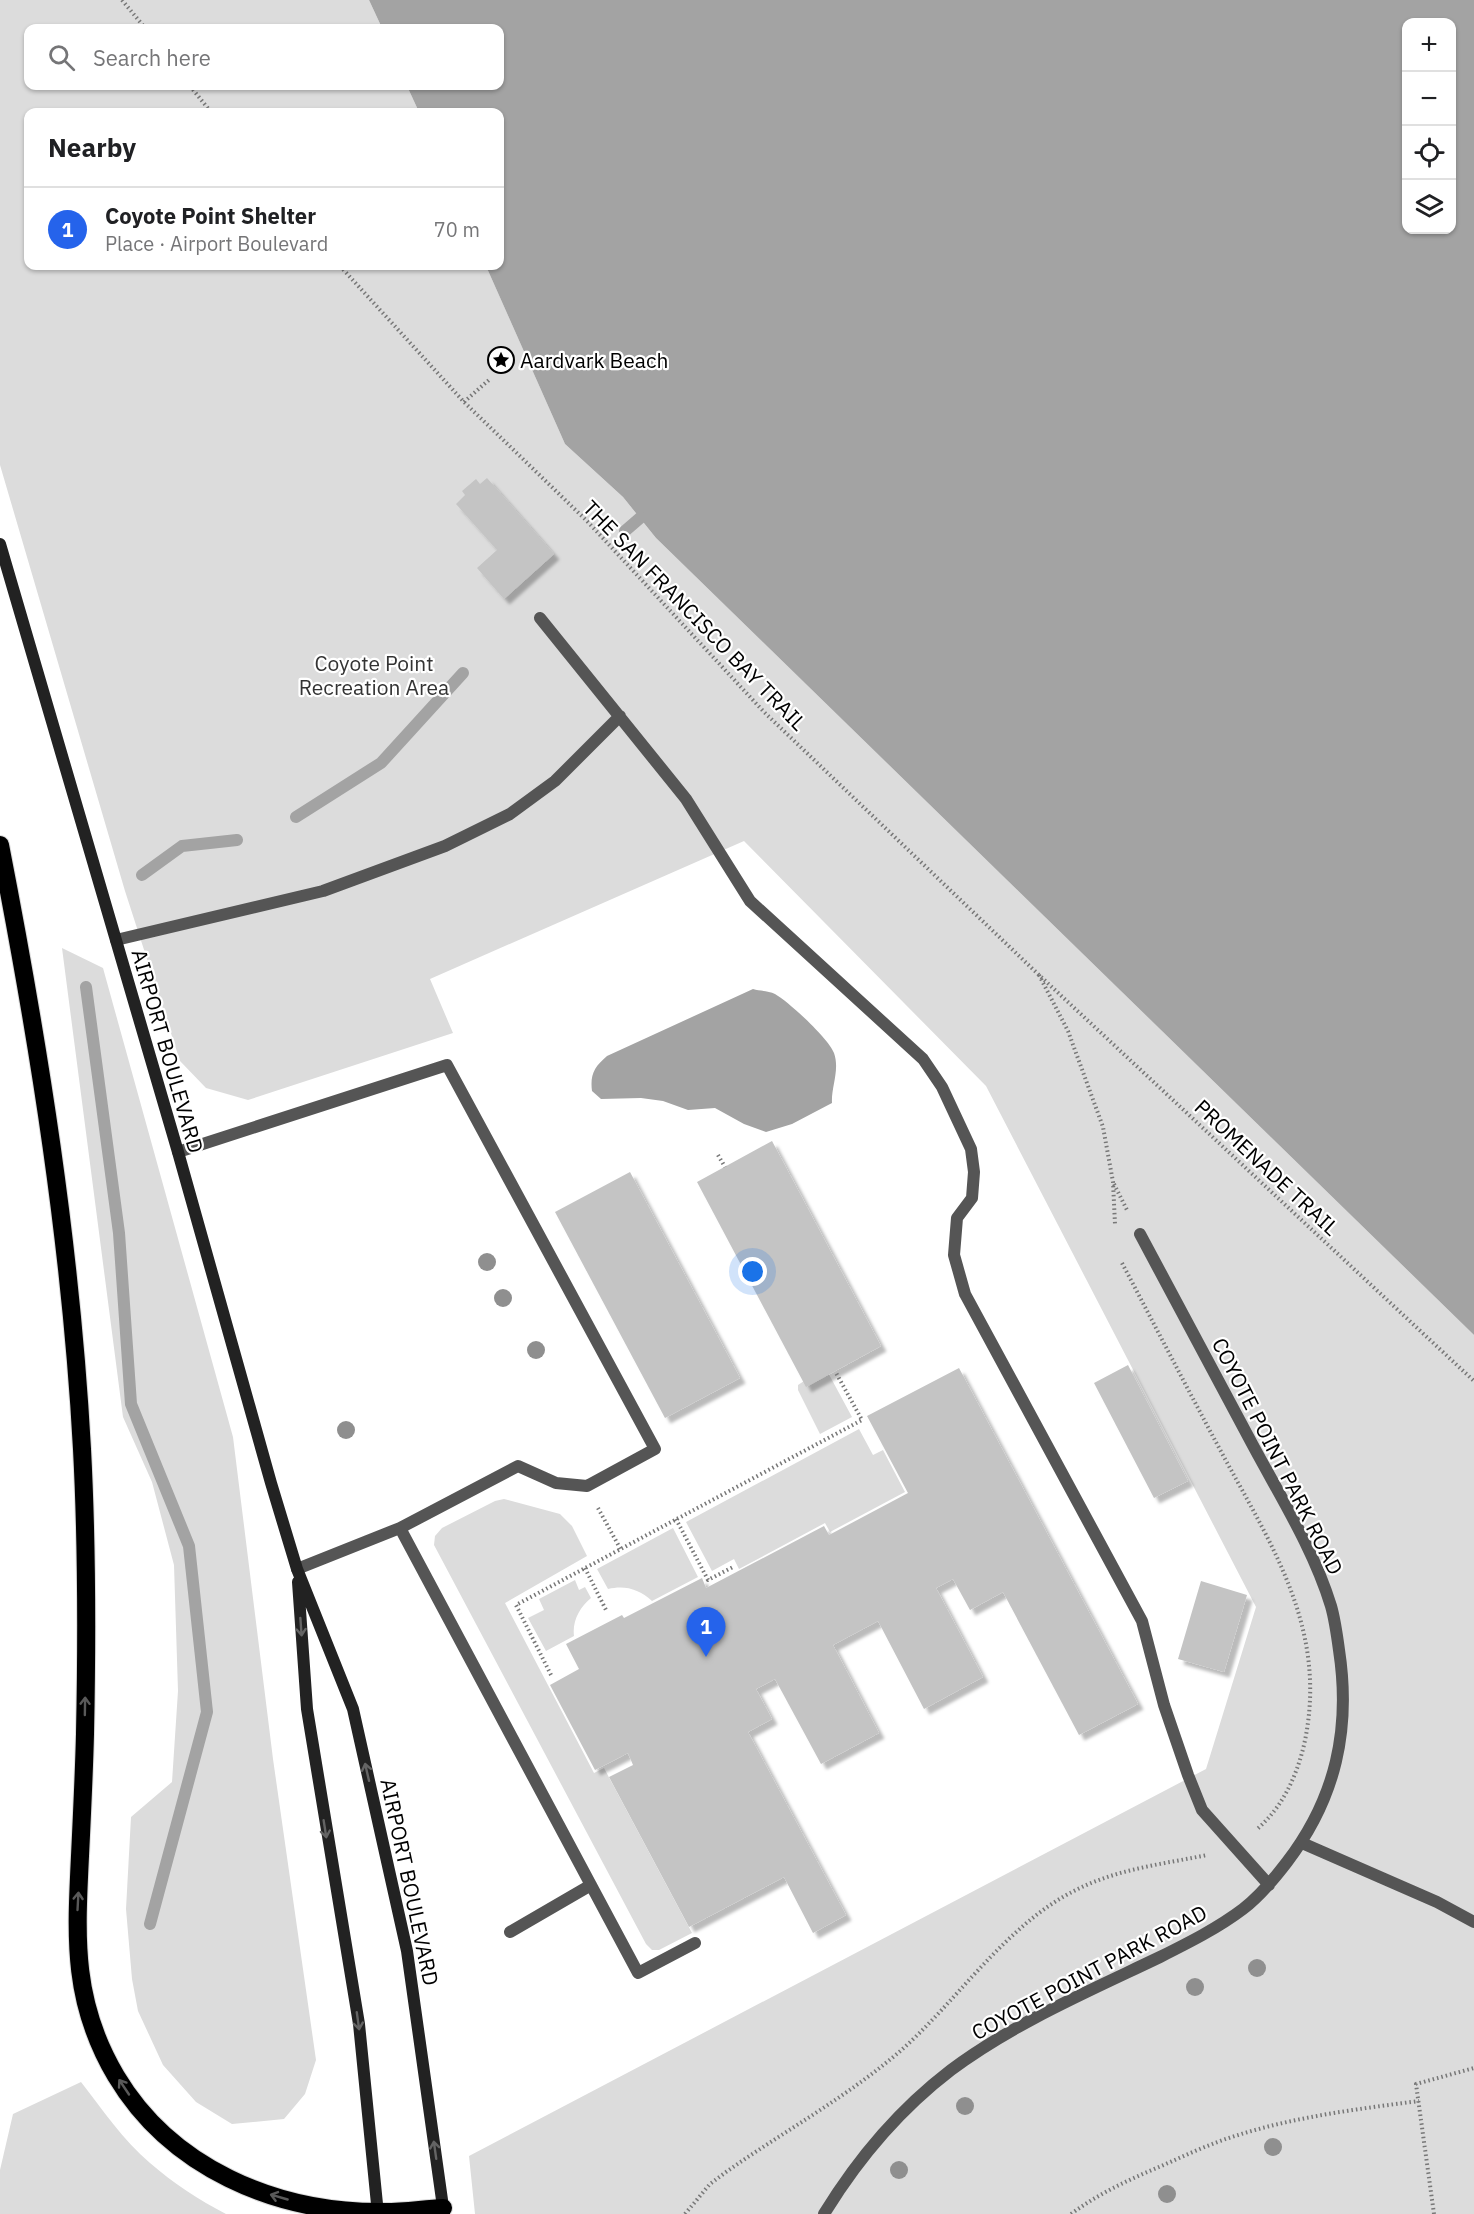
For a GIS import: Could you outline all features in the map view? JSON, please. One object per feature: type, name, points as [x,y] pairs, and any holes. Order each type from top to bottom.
[{"type":"highway","points":[[0,845],[28,987],[52,1141],[70,1297],[82,1448],[88,1605],[77,1936],[81,1977],[90,2016],[105,2055],[125,2089],[150,2121],[198,2162],[233,2182],[251,2190],[306,2204],[378,2213],[444,2211]]},
{"type":"main road","name":"AIRPORT BOULEVARD","points":[[0,544],[297,1569],[353,1709],[407,1951],[444,2211]]},
{"type":"main road","name":"AIRPORT BOULEVARD","points":[[297,1569],[307,1709],[359,2024],[378,2213]]},
{"type":"lane","points":[[540,618],[686,799],[750,902],[923,1059],[942,1087],[971,1149],[974,1172],[972,1198],[957,1218],[954,1255],[965,1294],[1142,1621],[1164,1705],[1202,1810],[1269,1885]]},
{"type":"lane","points":[[116,940],[323,891],[445,846],[510,813],[546,787],[620,716]]},
{"type":"lane","points":[[178,1152],[447,1065],[655,1449],[587,1486],[556,1483],[519,1466],[400,1528],[297,1569]]},
{"type":"lane","name":"COYOTE POINT PARK ROAD","points":[[824,2214],[847,2177],[883,2135],[917,2100],[951,2070],[999,2039],[1055,2008],[1214,1928],[1243,1909],[1269,1885],[1302,1843],[1317,1817],[1330,1786],[1338,1758],[1341,1733],[1342,1670],[1332,1609],[1310,1552],[1140,1234]]},
{"type":"lane","points":[[400,1528],[638,1973],[695,1943]]},
{"type":"lane","points":[[1302,1843],[1437,1902],[1474,1922]]},
{"type":"lane","points":[[510,1932],[591,1885]]},
{"type":"path","points":[[122,0],[142,24]]},
{"type":"path","points":[[193,90],[208,108]]},
{"type":"path","name":"THE SAN FRANCISCO BAY TRAIL","points":[[344,270],[464,402],[587,521],[764,712],[1039,975]]},
{"type":"path","points":[[464,402],[490,379]]},
{"type":"path","points":[[1039,975],[1068,1031],[1103,1127],[1113,1182],[1115,1229]]},
{"type":"path","name":"PROMENADE TRAIL","points":[[1039,975],[1474,1381]]},
{"type":"path","points":[[718,1155],[724,1167]]},
{"type":"path","points":[[1113,1182],[1140,1234]]},
{"type":"path","points":[[685,2214],[710,2184],[844,2093],[898,2052],[1007,1942],[1054,1901],[1118,1873],[1213,1854],[1233,1845],[1260,1826],[1275,1810],[1291,1786],[1310,1719],[1312,1682],[1309,1651],[1300,1614],[1277,1557],[1117,1253]]},
{"type":"path","points":[[551,1675],[516,1605],[861,1420],[835,1371]]},
{"type":"path","points":[[587,1486],[621,1550]]},
{"type":"path","points":[[676,1519],[708,1580],[733,1567]]},
{"type":"path","points":[[585,1568],[607,1612]]},
{"type":"path","points":[[1434,2214],[1416,2084],[1474,2068]]},
{"type":"path","points":[[1071,2214],[1091,2199],[1118,2184],[1238,2135],[1318,2116],[1419,2101]]},
{"type":"green space","name":"Coyote Point Recreation Area","points":[[0,0],[369,0],[380,24],[24,24],[24,90],[409,90],[417,108],[24,108],[24,270],[488,270],[565,444],[623,497],[656,538],[1474,1335],[1474,2214],[475,2214],[469,2156],[1206,1769],[1256,1607],[986,1086],[744,841],[430,979],[453,1033],[248,1100],[206,1088],[180,1061],[125,891],[0,465]]},
{"type":"green space","points":[[62,948],[103,968],[233,1437],[273,1759],[316,2060],[305,2094],[284,2119],[232,2124],[196,2102],[163,2065],[138,2011],[132,1979],[126,1909],[131,1817],[172,1782],[178,1691],[174,1565],[152,1482],[123,1417]]},
{"type":"green space","points":[[825,1367],[852,1417],[820,1434],[798,1390],[798,1385]]},
{"type":"green space","points":[[859,1429],[873,1455],[883,1450],[905,1492],[830,1532],[825,1523],[739,1569],[734,1559],[712,1571],[686,1522]]},
{"type":"green space","points":[[504,1499],[560,1514],[572,1526],[587,1556],[505,1603],[594,1773],[604,1768],[692,1933],[659,1950],[652,1950],[646,1944],[434,1545],[435,1536],[442,1528],[495,1501]]},
{"type":"green space","points":[[673,1528],[698,1577],[652,1601],[632,1589],[608,1589],[597,1569]]},
{"type":"green space","points":[[575,1580],[579,1590],[585,1587],[591,1598],[578,1615],[574,1625],[574,1636],[546,1651],[528,1618],[544,1610],[539,1599]]},
{"type":"green space","points":[[81,2082],[140,2154],[186,2191],[226,2214],[0,2214],[0,2170],[13,2114]]},
{"type":"shaded area","points":[[369,0],[1474,0],[1474,1335],[656,538],[623,497],[565,444],[488,270],[504,270],[504,108],[417,108],[409,90],[504,90],[504,24],[380,24]]},
{"type":"shaded area","points":[[753,989],[773,993],[781,998],[799,1012],[831,1047],[836,1059],[832,1103],[792,1124],[766,1132],[744,1124],[715,1108],[688,1110],[663,1101],[641,1098],[601,1099],[592,1091],[594,1072],[607,1056]]},
{"type":"building","points":[[487,478],[554,554],[504,599],[477,568],[497,550],[456,504],[465,495],[462,491],[476,479],[480,484]]},
{"type":"building","points":[[772,1141],[881,1346],[806,1387],[697,1182]]},
{"type":"building","points":[[630,1172],[740,1378],[665,1418],[555,1212]]},
{"type":"building","points":[[1128,1365],[1188,1481],[1154,1498],[1094,1383]]},
{"type":"building","points":[[959,1368],[1138,1704],[1079,1735],[1003,1592],[970,1610],[953,1579],[936,1588],[983,1677],[924,1709],[878,1621],[833,1645],[879,1733],[821,1764],[775,1679],[756,1689],[772,1719],[748,1732],[846,1915],[813,1933],[784,1877],[689,1927],[609,1777],[633,1765],[628,1753],[595,1770],[550,1685],[579,1669],[566,1644],[622,1615],[624,1618],[702,1578],[706,1588],[824,1526],[829,1535],[908,1493],[867,1416]]},
{"type":"building","points":[[1201,1581],[1247,1595],[1224,1672],[1178,1659]]},
{"type":"waterway","points":[[625,531],[640,518]]},
{"type":"waterway","points":[[296,817],[381,763],[463,673]]},
{"type":"waterway","points":[[142,875],[182,846],[237,840]]},
{"type":"waterway","points":[[86,987],[119,1233],[131,1404],[189,1546],[207,1712],[150,1924]]},
{"type":"place","name":"Aardvark Beach","points":[[501,360]]},
{"type":"place","name":"Coyote Point Shelter","points":[[706,1657]]}]
